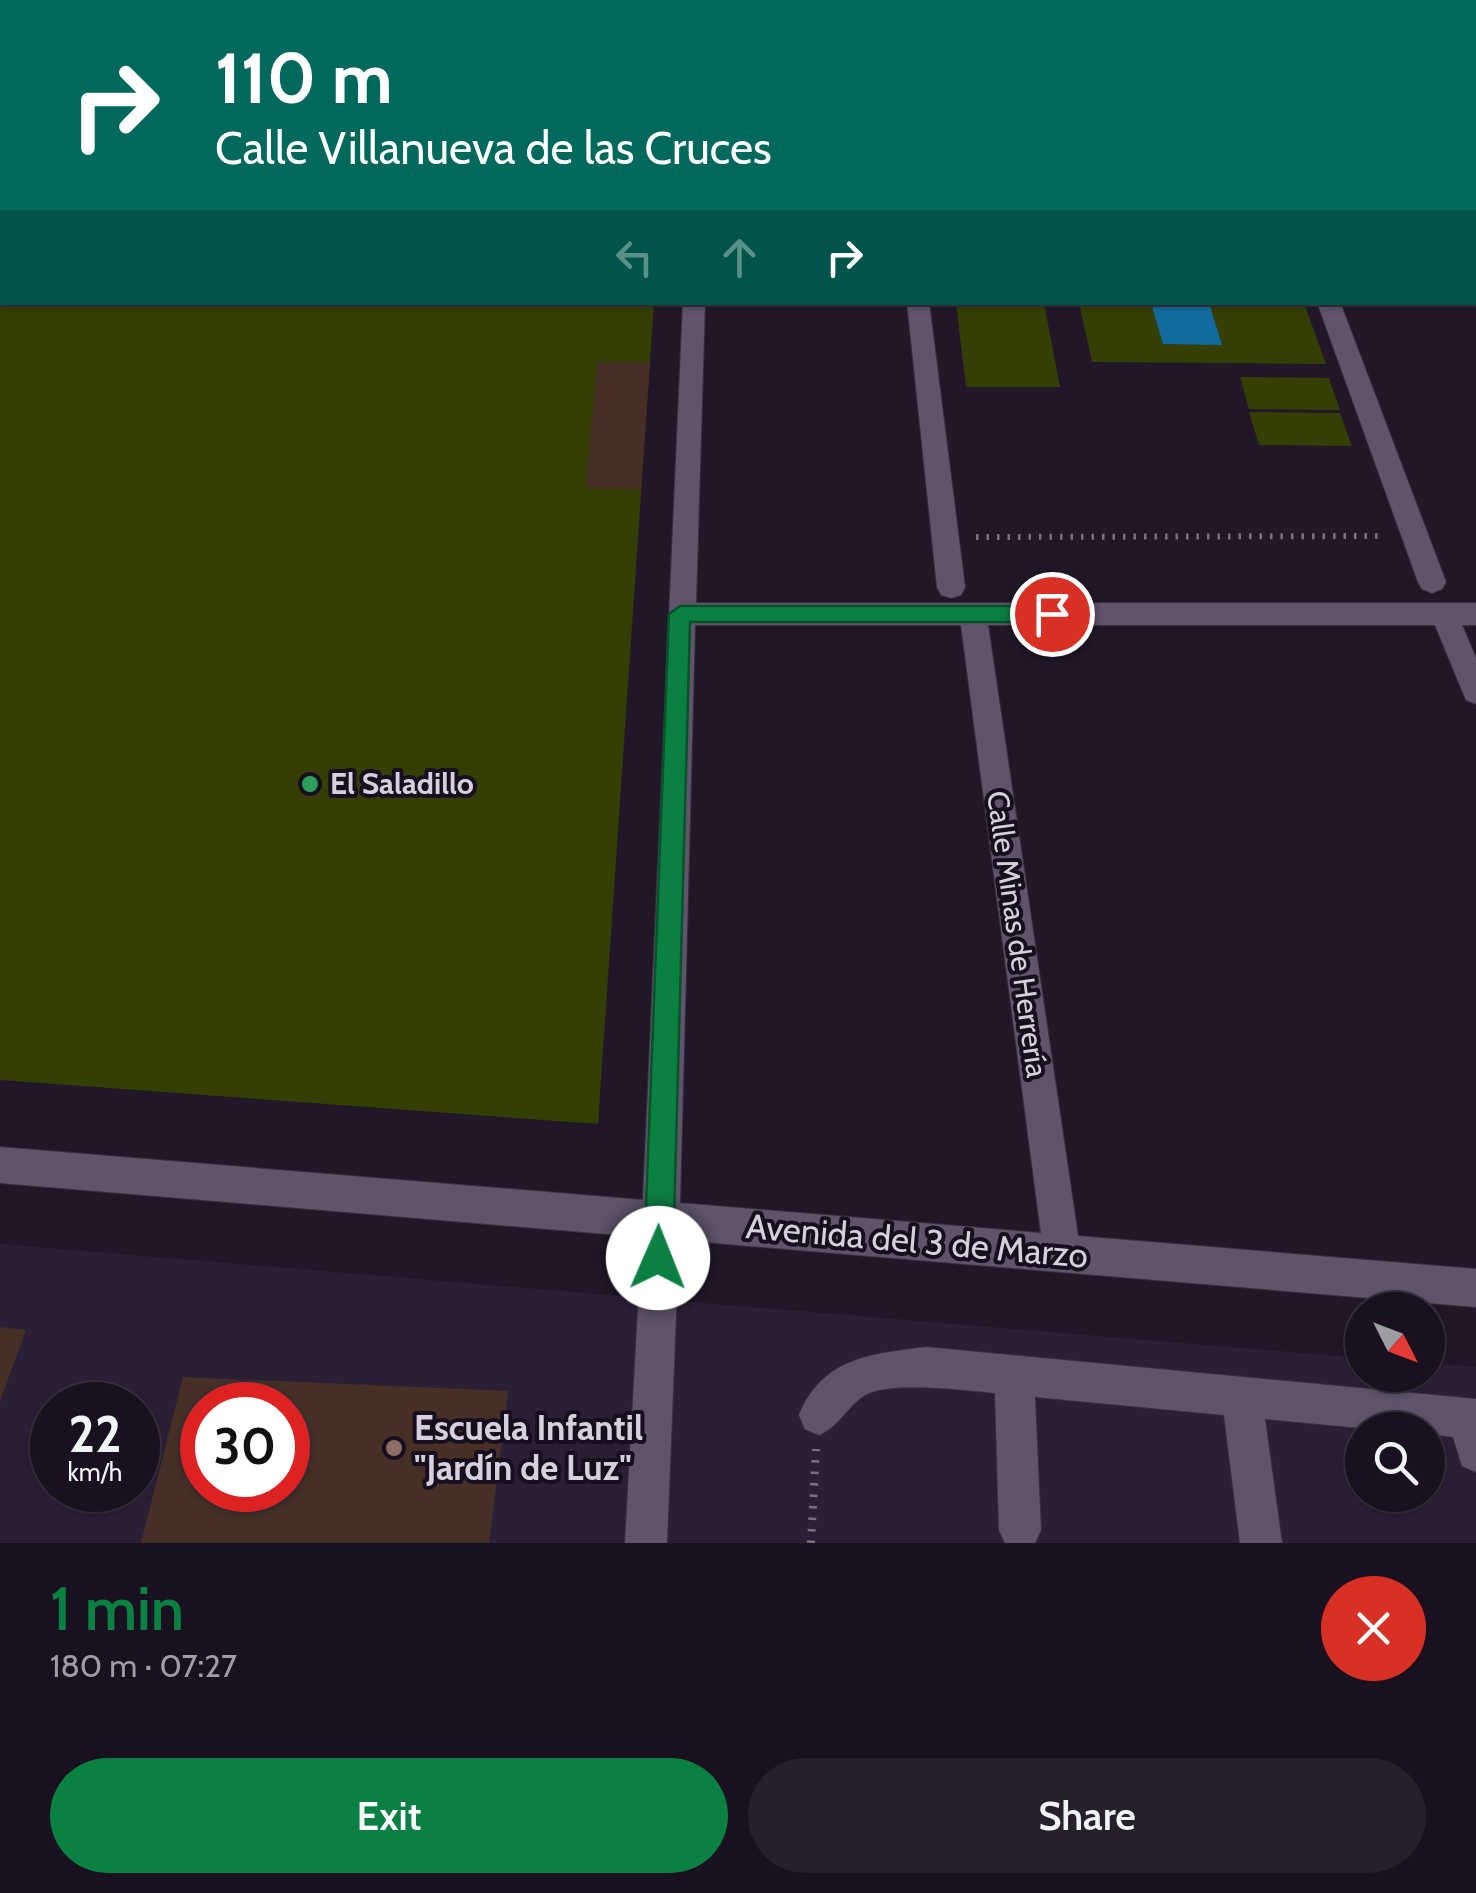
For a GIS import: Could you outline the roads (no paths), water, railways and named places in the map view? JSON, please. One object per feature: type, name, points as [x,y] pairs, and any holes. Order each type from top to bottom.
[{"type":"street","points":[[646,1543],[658,1321],[694,305]]},
{"type":"street","points":[[918,305],[951,587]]},
{"type":"street","points":[[1329,305],[1432,582]]},
{"type":"street","points":[[680,614],[1476,614]]},
{"type":"street","name":"Calle Minas de Herrería","points":[[973,614],[1062,1253]]},
{"type":"street","points":[[1444,614],[1476,692]]},
{"type":"street","name":"Avenida del 3 de Marzo","points":[[0,1165],[1476,1288]]},
{"type":"street","points":[[818,1415],[858,1376],[926,1367],[1242,1397],[1474,1430]]},
{"type":"street","points":[[1014,1376],[1020,1530]]},
{"type":"street","points":[[1242,1397],[1261,1543]]},
{"type":"water","points":[[1152,305],[1210,305],[1222,345],[1163,344]]},
{"type":"place","name":"El Saladillo","points":[[310,784]]},
{"type":"place","name":"Escuela Infantil \"Jardín de Luz\"","points":[[394,1448]]}]
